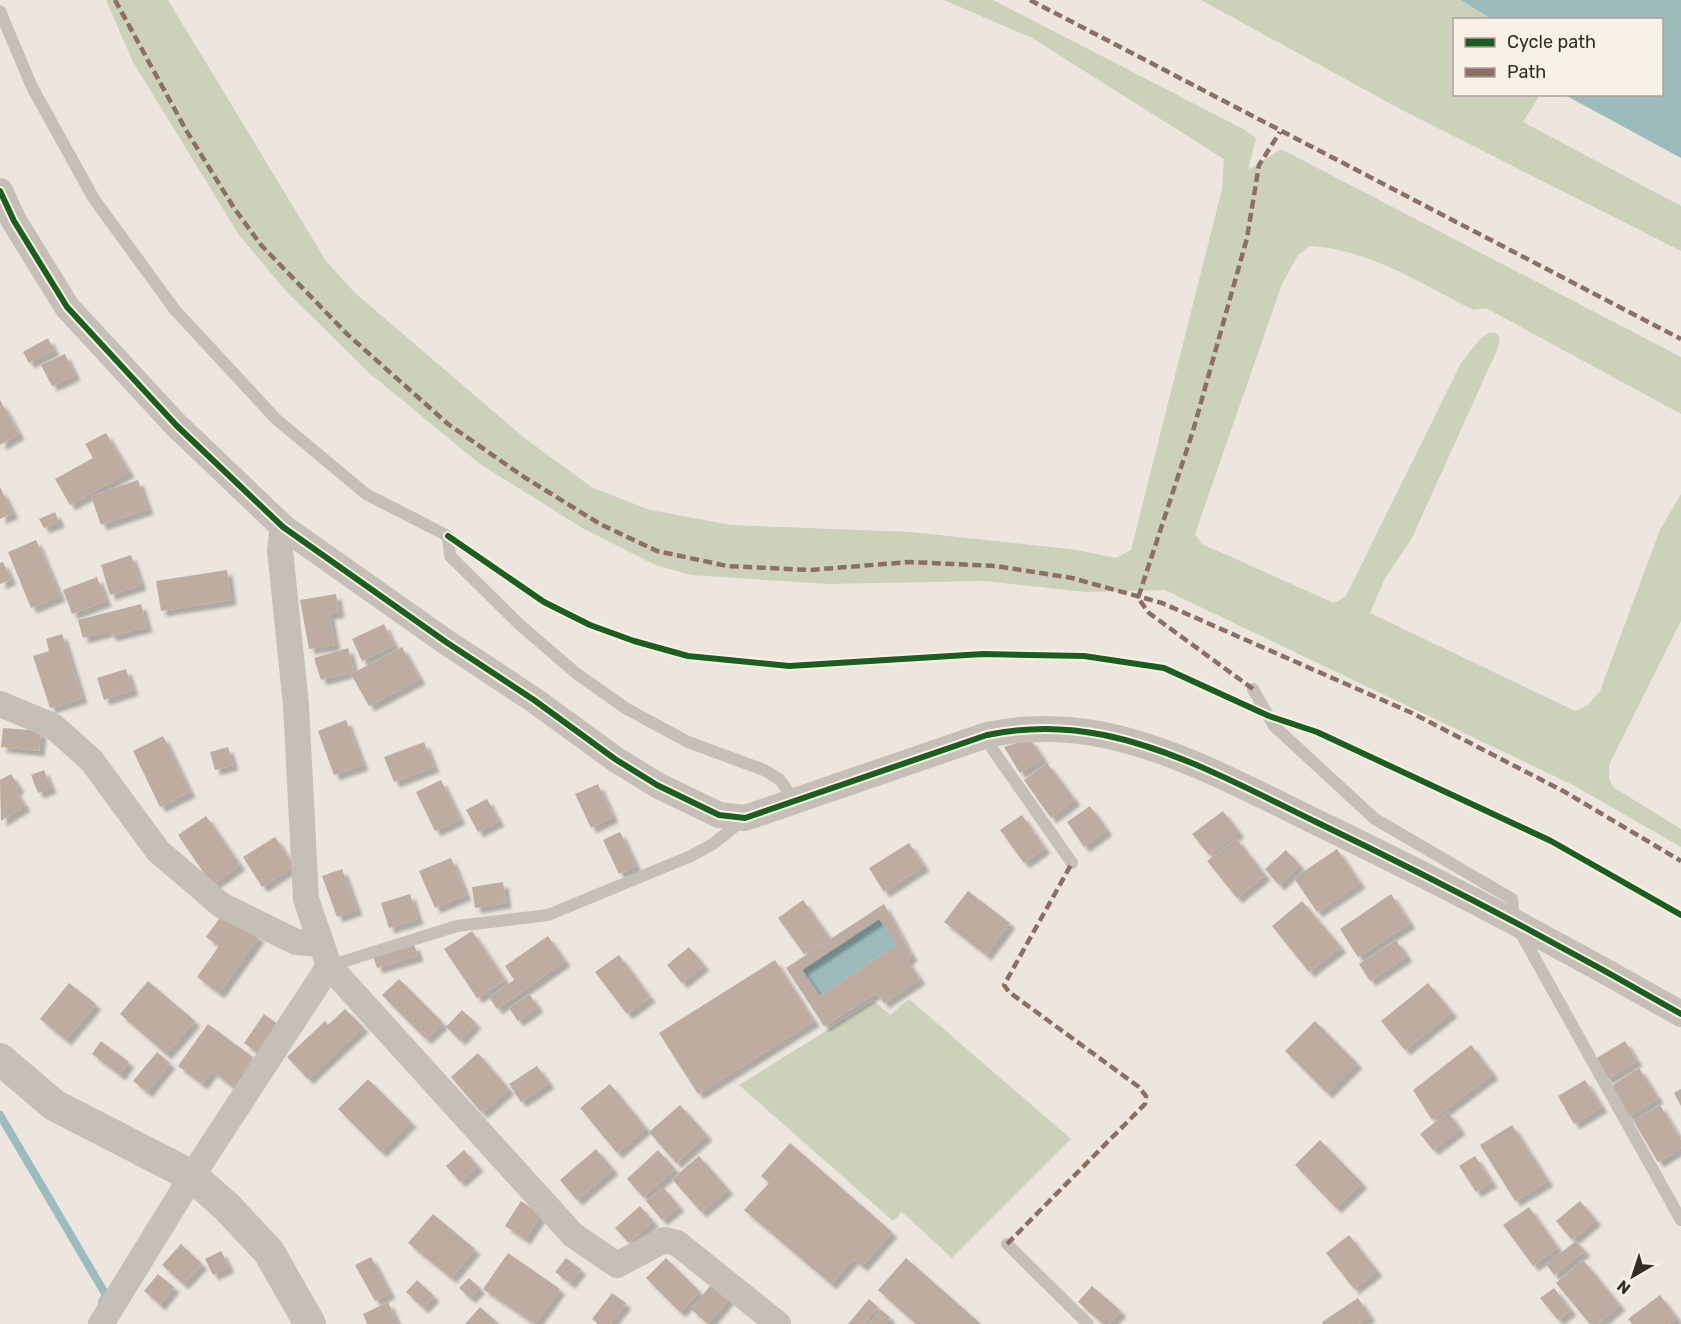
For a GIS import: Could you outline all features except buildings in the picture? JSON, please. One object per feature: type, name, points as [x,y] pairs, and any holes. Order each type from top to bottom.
[{"type":"street","points":[[0,191],[7,226],[67,307],[176,425],[283,527],[446,642],[534,700],[615,759],[657,785],[719,815],[745,818],[987,735],[1034,729],[1076,730],[1148,748],[1255,792],[1428,876],[1681,1014]]},
{"type":"street","points":[[283,527],[280,550],[296,705],[306,899],[325,955],[573,1235],[617,1265],[664,1240],[677,1243],[778,1324]]},
{"type":"street","points":[[0,704],[53,726],[92,761],[158,851],[221,905],[325,955]]},
{"type":"street","points":[[101,1324],[325,955]]},
{"type":"street","points":[[0,1059],[54,1105],[192,1176],[227,1207],[269,1252],[310,1324]]},
{"type":"lane","points":[[0,11],[32,87],[94,199],[175,310],[276,419],[366,494],[448,536],[450,556],[519,624],[577,674],[627,710],[688,742],[764,770],[779,779],[796,802]]},
{"type":"lane","points":[[1253,689],[1274,726],[1375,819],[1512,899],[1514,921],[1681,1220]]},
{"type":"lane","points":[[987,735],[993,750],[1072,863]]},
{"type":"lane","points":[[325,955],[457,926],[548,915],[692,856],[713,844],[745,818]]},
{"type":"lane","points":[[1007,1244],[1088,1324]]},
{"type":"green space","points":[[106,0],[168,0],[326,261],[355,293],[527,440],[593,488],[650,510],[731,525],[912,532],[1077,550],[1116,558],[1131,550],[1222,189],[1224,159],[1032,38],[944,0],[993,0],[1245,130],[1256,138],[1248,170],[1281,149],[1681,357],[1681,414],[1486,308],[1473,310],[1374,261],[1332,249],[1310,246],[1298,255],[1282,284],[1195,534],[1202,544],[1334,603],[1346,596],[1461,363],[1480,339],[1490,332],[1496,333],[1500,338],[1498,348],[1411,540],[1385,578],[1370,613],[1575,711],[1588,705],[1600,691],[1660,530],[1681,494],[1681,621],[1609,765],[1609,778],[1613,787],[1681,829],[1681,847],[1573,785],[1165,590],[1085,592],[983,581],[828,584],[691,575],[655,565],[584,529],[480,464],[368,372],[286,291],[239,235],[133,62]]},
{"type":"green space","points":[[1201,0],[1461,0],[1489,18],[1453,18],[1453,96],[1539,96],[1523,122],[1681,206],[1681,251],[1400,109]]},
{"type":"green space","points":[[909,999],[1071,1139],[952,1258],[902,1212],[893,1221],[739,1085],[874,1001],[890,1015]]},
{"type":"water","points":[[1461,0],[1681,0],[1681,158],[1567,96],[1663,96],[1663,18],[1489,18]]},
{"type":"water","points":[[879,919],[897,944],[820,996],[802,970]]},
{"type":"waterway","points":[[0,1115],[106,1295],[102,1302]]},
{"type":"marked path","points":[[115,0],[186,130],[234,208],[261,245],[347,334],[448,424],[524,477],[600,524],[657,551],[727,566],[810,570],[909,562],[996,566],[1072,578],[1162,603],[1412,713],[1565,792],[1681,861]]},
{"type":"marked path","points":[[1030,0],[1681,339]]},
{"type":"marked path","points":[[1253,689],[1149,613],[1138,598],[1193,431],[1247,238],[1259,165],[1280,132]]},
{"type":"marked path","points":[[1007,1244],[1145,1104],[1146,1096],[1139,1087],[1009,992],[1004,985],[1072,863]]},
{"type":"cycle path","points":[[0,191],[14,221],[67,307],[176,425],[283,527],[446,642],[534,700],[615,759],[657,785],[719,815],[745,818],[987,735],[1016,730],[1045,729],[1075,730],[1104,735],[1158,750],[1238,784],[1499,914],[1681,1014]]},
{"type":"cycle path","points":[[448,536],[544,602],[590,625],[634,641],[688,656],[789,666],[983,654],[1084,656],[1164,668],[1269,716],[1317,732],[1551,841],[1681,915]]}]
